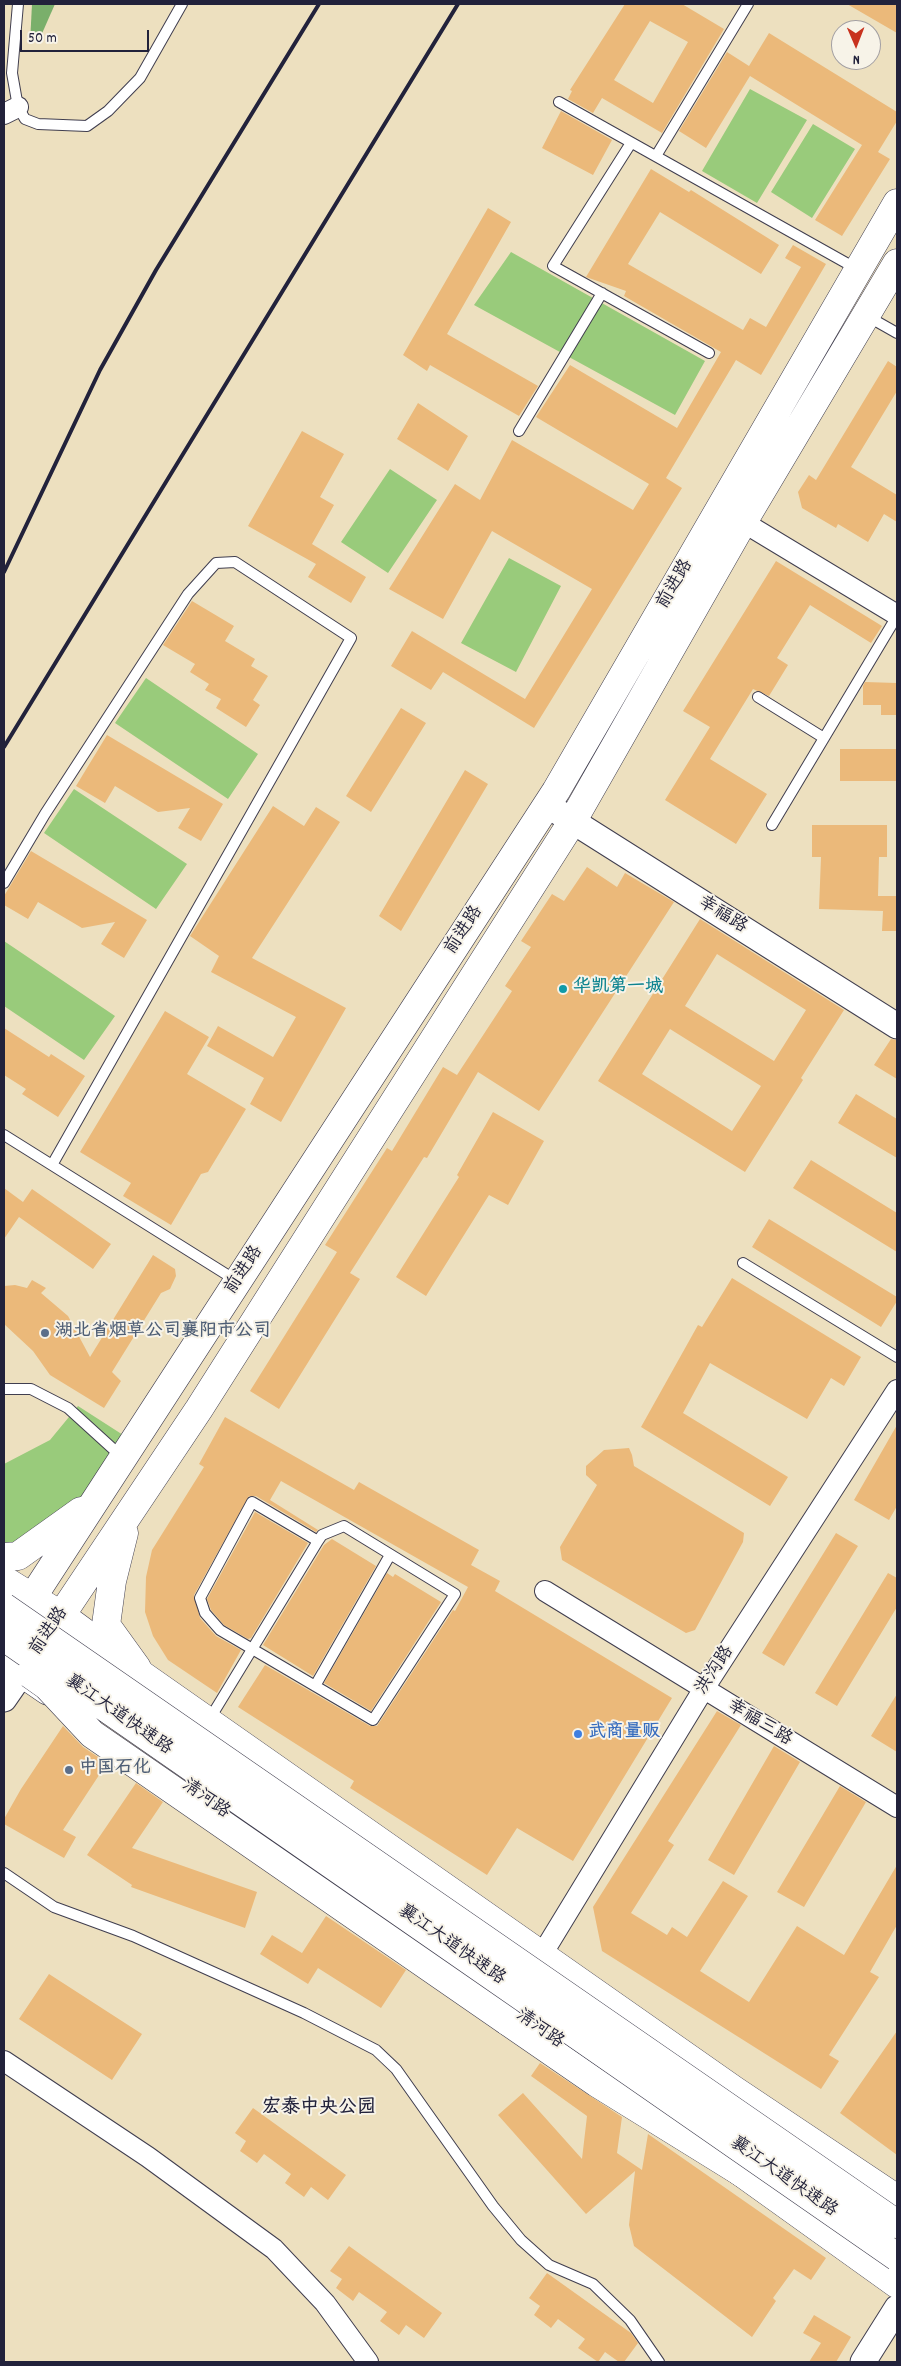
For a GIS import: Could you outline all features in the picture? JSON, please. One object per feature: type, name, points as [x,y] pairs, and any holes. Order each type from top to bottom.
[{"type":"main road","name":"前进路","points":[[4,1641],[552,798],[897,203]]},
{"type":"main road","name":"前进路","points":[[10,1664],[62,1616],[199,1409],[576,815],[743,522],[897,262]]},
{"type":"main road","points":[[4,1557],[18,1556],[95,1502]]},
{"type":"main road","points":[[130,1512],[112,1581],[106,1626],[142,1675]]},
{"type":"main road","points":[[4,1580],[62,1616],[142,1675],[726,2085],[897,2198]]},
{"type":"main road","name":"襄江大道快速路","points":[[4,1607],[897,2224]]},
{"type":"main road","name":"襄江大道快速路","points":[[4,1637],[897,2257]]},
{"type":"main road","points":[[10,1664],[47,1686],[92,1734],[597,2083],[744,2174]]},
{"type":"main road","name":"清河路","points":[[10,1664],[744,2174],[897,2284]]},
{"type":"main road","points":[[704,2090],[781,2131],[897,2210]]},
{"type":"street","points":[[743,522],[897,616]]},
{"type":"street","name":"幸福路","points":[[552,798],[897,1026]]},
{"type":"street","name":"幸福路","points":[[576,815],[897,1006]]},
{"type":"street","name":"洪沟路","points":[[541,1956],[703,1690],[897,1390]]},
{"type":"street","name":"幸福三路","points":[[544,1591],[897,1808]]},
{"type":"street","name":"前进路","points":[[4,1699],[10,1664]]},
{"type":"street","points":[[4,2061],[148,2157],[274,2249],[325,2303],[368,2362]]},
{"type":"street","points":[[863,2362],[897,2308]]},
{"type":"lane","points":[[18,4],[11,110],[24,119],[38,124],[87,126],[108,111],[140,78],[182,4]]},
{"type":"lane","points":[[656,156],[748,4]]},
{"type":"lane","points":[[559,102],[858,270]]},
{"type":"lane","points":[[631,142],[553,266],[709,353]]},
{"type":"lane","points":[[519,431],[602,293]]},
{"type":"lane","points":[[866,315],[897,333]]},
{"type":"lane","points":[[4,883],[45,814],[188,594],[216,563],[236,562],[351,638],[52,1165]]},
{"type":"lane","points":[[772,825],[897,616]]},
{"type":"lane","points":[[758,697],[824,738]]},
{"type":"lane","points":[[4,1134],[238,1282]]},
{"type":"lane","points":[[743,1263],[897,1357]]},
{"type":"lane","points":[[4,1389],[31,1389],[68,1408],[123,1458]]},
{"type":"lane","points":[[209,1721],[253,1649],[318,1541],[322,1534],[344,1526],[455,1594],[373,1720],[253,1649],[220,1630],[206,1613],[200,1598],[252,1502],[318,1541]]},
{"type":"lane","points":[[315,1686],[390,1554]]},
{"type":"lane","points":[[4,1873],[54,1907],[141,1939],[304,2014],[376,2050],[396,2069],[493,2206],[521,2240],[549,2265],[593,2284],[630,2320],[659,2362]]},
{"type":"green space","points":[[32,4],[55,4],[40,38],[30,43]]},
{"type":"green space","points":[[750,89],[807,120],[757,203],[702,171]]},
{"type":"green space","points":[[813,124],[855,149],[812,218],[771,192]]},
{"type":"green space","points":[[511,252],[705,361],[675,415],[474,305]]},
{"type":"green space","points":[[390,469],[437,500],[388,573],[341,542]]},
{"type":"green space","points":[[509,558],[561,586],[516,672],[461,643]]},
{"type":"green space","points":[[146,678],[258,754],[228,799],[115,723]]},
{"type":"green space","points":[[74,789],[187,864],[156,909],[44,833]]},
{"type":"green space","points":[[4,941],[115,1016],[84,1060],[4,1006]]},
{"type":"green space","points":[[78,1406],[134,1442],[95,1502],[4,1557],[4,1464],[50,1440]]},
{"type":"building","points":[[625,4],[682,4],[724,29],[662,133],[602,98],[593,113],[568,99],[572,91],[570,90]],"holes":[[[650,21],[688,42],[653,103],[614,80]]]},
{"type":"building","points":[[847,4],[897,4],[897,33],[881,24],[881,20],[875,20]]},
{"type":"building","points":[[769,33],[897,112],[897,121],[878,152],[890,159],[842,236],[815,220],[862,145],[750,76],[706,148],[679,131],[727,52],[749,66]]},
{"type":"building","points":[[561,111],[612,140],[593,175],[542,148]]},
{"type":"building","points":[[651,169],[689,192],[691,190],[779,245],[761,274],[660,212],[628,264],[743,330],[750,318],[766,327],[801,267],[785,258],[793,245],[826,264],[761,375],[736,360],[666,478],[682,488],[534,728],[443,672],[431,690],[391,666],[412,631],[525,699],[592,589],[492,531],[443,619],[389,589],[455,484],[480,500],[512,440],[633,510],[649,484],[536,417],[570,365],[677,428],[721,352],[624,296],[626,291],[586,277]]},
{"type":"building","points":[[488,208],[511,222],[447,334],[538,386],[519,416],[430,365],[427,371],[403,355]]},
{"type":"building","points":[[888,361],[897,367],[897,391],[851,467],[897,495],[897,522],[884,514],[868,542],[838,524],[836,528],[802,508],[798,492],[809,475],[816,480]]},
{"type":"building","points":[[418,403],[468,436],[448,471],[397,439]]},
{"type":"building","points":[[302,431],[344,454],[320,497],[334,505],[312,544],[366,577],[351,603],[308,577],[316,564],[248,526]]},
{"type":"building","points":[[776,561],[882,626],[871,643],[810,605],[777,658],[788,665],[769,696],[753,689],[710,759],[767,794],[736,844],[665,800],[710,727],[683,711]]},
{"type":"building","points":[[192,601],[234,626],[225,641],[255,659],[251,666],[268,676],[253,700],[260,705],[246,727],[216,708],[221,699],[205,690],[209,684],[190,672],[195,664],[163,645]]},
{"type":"building","points":[[865,682],[897,683],[897,715],[881,715],[881,705],[863,705],[863,686]]},
{"type":"building","points":[[401,708],[426,723],[371,812],[346,796]]},
{"type":"building","points":[[107,735],[223,804],[201,841],[178,828],[190,808],[158,812],[115,786],[105,803],[76,786]]},
{"type":"building","points":[[840,749],[897,749],[897,781],[840,781]]},
{"type":"building","points":[[465,770],[488,784],[401,931],[379,916]]},
{"type":"building","points":[[273,806],[304,826],[316,807],[340,822],[252,958],[346,1008],[281,1122],[250,1104],[264,1078],[207,1046],[218,1026],[273,1057],[296,1017],[211,972],[219,956],[190,936]]},
{"type":"building","points":[[812,825],[887,825],[887,857],[879,857],[878,896],[897,896],[897,931],[882,931],[883,911],[819,909],[821,857],[812,857]]},
{"type":"building","points":[[31,851],[147,920],[124,958],[101,944],[115,922],[82,928],[38,902],[28,919],[4,905],[4,896]]},
{"type":"building","name":"华凯第一城","points":[[587,867],[617,887],[625,873],[674,902],[539,1111],[478,1072],[427,1158],[424,1157],[350,1273],[360,1279],[279,1409],[250,1391],[337,1252],[325,1245],[387,1148],[392,1151],[443,1067],[457,1075],[512,991],[505,986],[531,947],[521,941],[552,894],[564,901]]},
{"type":"building","points":[[700,919],[844,1010],[801,1078],[803,1080],[745,1172],[598,1081]],"holes":[[[717,954],[806,1010],[774,1061],[685,1006]],[[670,1029],[761,1086],[732,1131],[642,1074]]]},
{"type":"building","points":[[165,1011],[209,1037],[187,1074],[246,1109],[208,1172],[201,1174],[171,1225],[123,1196],[131,1183],[80,1152]]},
{"type":"building","points":[[4,1028],[49,1057],[51,1054],[85,1076],[58,1117],[22,1094],[26,1089],[4,1075]]},
{"type":"building","points":[[891,1039],[897,1040],[897,1079],[874,1065]]},
{"type":"building","points":[[856,1094],[897,1119],[897,1158],[838,1123]]},
{"type":"building","points":[[493,1112],[544,1141],[508,1205],[489,1195],[426,1296],[396,1277],[459,1177],[457,1175]]},
{"type":"building","points":[[811,1160],[897,1213],[897,1252],[793,1188]]},
{"type":"building","points":[[4,1188],[23,1202],[32,1189],[111,1244],[93,1269],[19,1217],[4,1239]]},
{"type":"building","points":[[769,1219],[897,1297],[897,1301],[881,1327],[752,1247]]},
{"type":"building","points":[[153,1255],[175,1269],[176,1276],[170,1289],[161,1293],[112,1372],[121,1381],[104,1408],[50,1375],[33,1351],[4,1324],[4,1286],[15,1285],[27,1288],[32,1280],[46,1288],[41,1293],[68,1316],[90,1357]]},
{"type":"building","points":[[732,1278],[861,1357],[844,1386],[831,1378],[807,1419],[710,1363],[683,1413],[788,1477],[770,1506],[641,1427],[698,1325],[702,1327]]},
{"type":"building","points":[[225,1417],[354,1490],[359,1482],[479,1550],[471,1565],[500,1581],[495,1591],[672,1698],[573,1861],[517,1828],[487,1875],[350,1788],[354,1781],[238,1707],[265,1665],[370,1726],[377,1726],[453,1610],[455,1611],[468,1587],[281,1481],[270,1500],[318,1530],[316,1532],[256,1496],[249,1496],[194,1595],[200,1618],[216,1636],[241,1650],[217,1693],[168,1660],[153,1636],[145,1612],[146,1577],[152,1550],[204,1467],[199,1464]]},
{"type":"building","points":[[897,1425],[897,1506],[889,1520],[854,1500]]},
{"type":"building","points":[[629,1448],[634,1466],[744,1533],[743,1542],[695,1630],[686,1633],[562,1560],[560,1547],[597,1485],[586,1475],[586,1466],[604,1450]]},
{"type":"building","points":[[255,1512],[308,1543],[251,1638],[248,1639],[224,1625],[211,1610],[207,1599]]},
{"type":"building","points":[[836,1533],[858,1546],[784,1666],[762,1653]]},
{"type":"building","points":[[332,1539],[376,1566],[313,1676],[263,1645],[324,1545]]},
{"type":"building","points":[[387,1573],[393,1577],[395,1574],[441,1602],[371,1711],[324,1683]]},
{"type":"building","points":[[888,1573],[897,1578],[897,1607],[837,1706],[815,1693]]},
{"type":"building","points":[[897,1694],[897,1752],[871,1736]]},
{"type":"building","points":[[717,1711],[741,1725],[668,1841],[674,1845],[631,1913],[667,1935],[672,1927],[687,1937],[723,1881],[748,1896],[700,1971],[749,2002],[797,1926],[844,1955],[897,1865],[897,1925],[870,1972],[879,1977],[829,2055],[839,2061],[821,2089],[602,1951],[593,1907]]},
{"type":"building","points":[[63,1726],[83,1747],[107,1763],[63,1830],[76,1837],[64,1858],[4,1824],[4,1819],[21,1789]]},
{"type":"building","points":[[774,1746],[800,1762],[734,1875],[708,1860]]},
{"type":"building","points":[[136,1783],[163,1802],[132,1848],[257,1892],[245,1928],[131,1887],[132,1885],[87,1855]]},
{"type":"building","points":[[840,1786],[866,1802],[804,1907],[777,1892]]},
{"type":"building","points":[[326,1916],[406,1970],[381,2008],[318,1968],[308,1984],[260,1954],[272,1935],[302,1953]]},
{"type":"building","points":[[49,1974],[142,2034],[112,2080],[19,2019]]},
{"type":"building","points":[[897,2031],[897,2155],[840,2113]]},
{"type":"building","points":[[540,2063],[622,2117],[617,2153],[642,2170],[648,2134],[826,2258],[811,2280],[794,2269],[773,2298],[776,2301],[752,2337],[634,2246],[629,2225],[635,2171],[586,2214],[498,2115],[523,2093],[582,2159],[587,2116],[531,2076]]},
{"type":"building","points":[[253,2108],[346,2175],[328,2200],[311,2187],[304,2197],[285,2183],[291,2174],[264,2154],[257,2163],[240,2151],[246,2141],[235,2133]]},
{"type":"building","points":[[349,2246],[442,2313],[424,2338],[406,2325],[399,2335],[380,2321],[387,2312],[359,2292],[353,2301],[336,2288],[342,2279],[330,2271]]},
{"type":"building","points":[[547,2273],[631,2333],[638,2343],[624,2362],[619,2362],[605,2352],[598,2362],[578,2348],[585,2339],[558,2319],[551,2328],[534,2315],[540,2306],[529,2298]]},
{"type":"building","points":[[814,2315],[851,2337],[836,2362],[809,2362],[821,2343],[803,2333]]},
{"type":"railway","points":[[4,572],[100,370],[156,270],[319,4]]},
{"type":"railway","points":[[4,747],[458,4]]},
{"type":"place","name":"华凯第一城","points":[[563,989]]},
{"type":"place","name":"湖北省烟草公司襄阳市公司","points":[[45,1333]]},
{"type":"place","name":"武商量贩","points":[[578,1734]]},
{"type":"place","name":"中国石化","points":[[69,1770]]},
{"type":"district","name":"宏泰中央公园","points":[[319,2109]]}]
